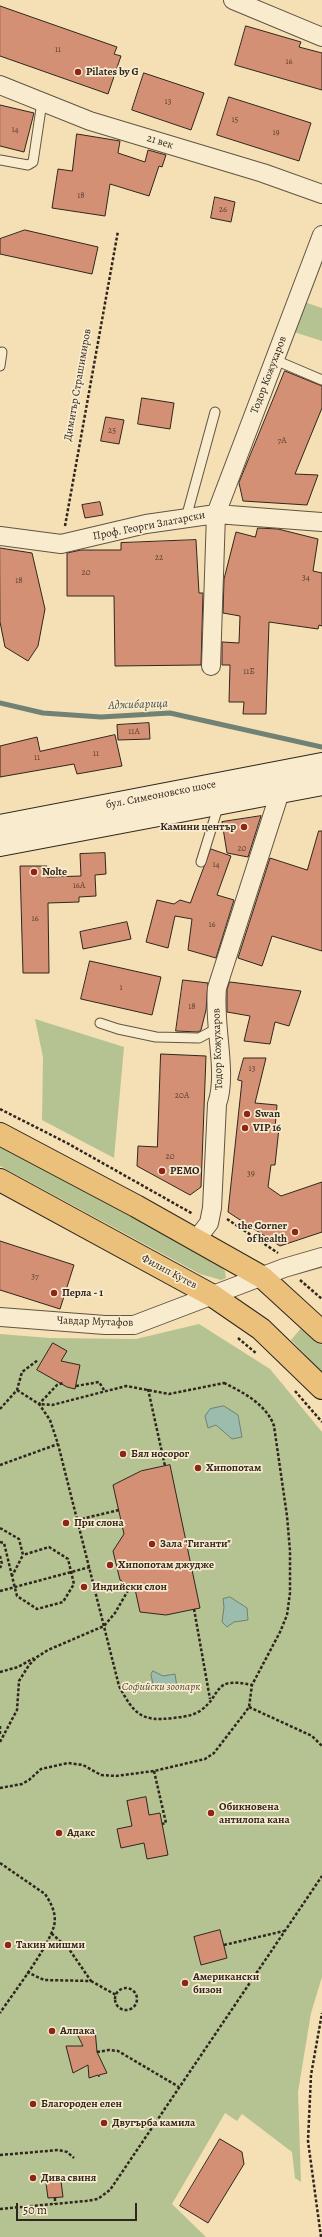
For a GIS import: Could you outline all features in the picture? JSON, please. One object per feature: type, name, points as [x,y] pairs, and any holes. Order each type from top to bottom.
[{"type":"main road","name":"бул. Симеоновско шосе","points":[[0,826],[322,764]]},
{"type":"main road","name":"бул. Симеоновско шосе","points":[[0,845],[322,784]]},
{"type":"main road","points":[[0,1134],[262,1277],[322,1332]]},
{"type":"main road","name":"Филип Кутев","points":[[0,1180],[213,1296],[261,1329],[322,1388]]},
{"type":"street","points":[[233,0],[322,38]]},
{"type":"street","name":"21 век","points":[[0,85],[90,121],[263,173],[322,194]]},
{"type":"street","name":"Тодор Кожухаров","points":[[211,666],[216,514],[322,235]]},
{"type":"street","name":"Проф. Георги Златарски","points":[[0,536],[61,544],[146,524],[216,514],[322,522]]},
{"type":"street","name":"Тодор Кожухаров","points":[[196,1240],[209,1223],[212,1208],[216,1104],[222,1090],[215,1008],[218,988],[280,792]]},
{"type":"street","name":"Чавдар Мутафов","points":[[0,1317],[105,1325],[134,1325],[262,1277],[322,1257]]},
{"type":"lane","points":[[0,160],[28,165],[33,162],[42,102]]},
{"type":"lane","points":[[0,366],[2,352]]},
{"type":"lane","points":[[275,360],[322,380]]},
{"type":"lane","points":[[186,518],[215,412]]},
{"type":"lane","points":[[201,862],[219,803]]},
{"type":"lane","points":[[100,1023],[118,1029],[156,1037],[199,1038],[216,1029]]},
{"type":"path","name":"Димитър Страшимиров","points":[[61,544],[118,231]]},
{"type":"path","points":[[212,1208],[278,1253],[285,1250]]},
{"type":"path","points":[[301,1281],[322,1299]]},
{"type":"path","points":[[237,1337],[261,1357]]},
{"type":"path","points":[[0,1409],[17,1390],[22,1372],[38,1360]]},
{"type":"path","points":[[76,1386],[99,1382],[104,1390]]},
{"type":"path","points":[[39,1404],[57,1385],[63,1383]]},
{"type":"path","points":[[0,1788],[22,1784],[41,1769],[68,1763],[76,1763],[102,1775],[109,1776],[154,1771],[193,1762],[210,1756],[221,1745],[249,1707],[252,1685],[280,1632],[287,1615],[290,1593],[290,1551],[287,1516],[274,1426],[270,1415],[234,1387],[224,1383],[169,1394],[126,1386],[104,1390],[52,1405],[39,1404]]},
{"type":"path","points":[[290,1386],[322,1422]]},
{"type":"path","points":[[148,1389],[165,1466]]},
{"type":"path","points":[[17,1390],[39,1404],[50,1420],[58,1444],[78,1520],[119,1686],[141,1716],[152,1720],[185,1717],[200,1711],[210,1700],[215,1691],[228,1684],[242,1683],[252,1685]]},
{"type":"path","points":[[0,1465],[58,1444]]},
{"type":"path","points":[[78,1520],[119,1510]]},
{"type":"path","points":[[0,1528],[19,1539],[23,1555],[12,1576]]},
{"type":"path","points":[[0,1542],[4,1543],[17,1596],[37,1609],[63,1602],[74,1584],[68,1559],[49,1547],[23,1555]]},
{"type":"path","points":[[0,1556],[2,1564],[0,1568]]},
{"type":"path","points":[[0,1591],[90,1567]]},
{"type":"path","points":[[0,1672],[18,1667],[36,1657],[104,1626],[115,1613],[130,1587]]},
{"type":"path","points":[[194,1609],[210,1700]]},
{"type":"path","points":[[0,1742],[17,1710],[19,1681],[36,1657]]},
{"type":"path","points":[[249,1707],[312,1736],[322,1746]]},
{"type":"path","points":[[0,1726],[0,1734]]},
{"type":"path","points":[[154,1771],[166,1823],[162,1824]]},
{"type":"path","points":[[0,1863],[45,1894],[50,1901],[54,1917],[51,1933],[0,2013]]},
{"type":"path","points":[[0,2208],[86,2201],[104,2196],[118,2181],[284,1930],[322,1876]]},
{"type":"path","points":[[224,1945],[284,1930]]},
{"type":"path","points":[[51,1933],[69,1949],[91,1981],[116,1995]]},
{"type":"path","points":[[27,1972],[44,1980],[91,1981]]},
{"type":"path","points":[[124,1988],[131,1989],[136,1994],[137,2001],[131,2009],[124,2010],[118,2006],[116,1995],[124,1988]]},
{"type":"path","points":[[321,2237],[308,2141],[311,2075],[322,2013]]},
{"type":"path","points":[[97,2052],[109,2050],[118,2051],[179,2087]]},
{"type":"path","points":[[0,2155],[59,2150],[67,2152],[74,2158]]},
{"type":"path","points":[[55,2198],[56,2204]]},
{"type":"green space","points":[[304,302],[322,308],[322,341],[294,332]]},
{"type":"green space","points":[[35,1019],[124,1047],[114,1158],[42,1120],[43,1057]]},
{"type":"green space","points":[[0,1146],[215,1262],[225,1271],[226,1278],[221,1280],[200,1274],[0,1166]]},
{"type":"green space","name":"Софийски зоопарк","points":[[199,1324],[270,1369],[322,1432],[322,1977],[311,2013],[298,2092],[301,2182],[295,2178],[292,2152],[242,2114],[237,2121],[225,2113],[172,2204],[206,2237],[0,2237],[0,1334],[50,1338],[136,1339]]},
{"type":"green space","points":[[302,1327],[322,1345],[322,1372],[291,1340]]},
{"type":"shaded area","points":[[224,1406],[238,1415],[242,1437],[232,1439],[216,1425],[208,1428],[205,1416],[210,1409]]},
{"type":"shaded area","points":[[230,1597],[247,1608],[248,1620],[234,1622],[227,1627],[222,1622],[224,1607],[223,1599]]},
{"type":"shaded area","points":[[153,1671],[163,1676],[175,1674],[177,1687],[157,1691],[154,1689],[151,1675]]},
{"type":"building","points":[[0,6],[117,47],[114,54],[121,56],[108,94],[0,56]]},
{"type":"building","points":[[246,26],[301,42],[299,47],[322,53],[322,90],[235,65]]},
{"type":"building","points":[[144,73],[204,93],[191,130],[132,110]]},
{"type":"building","points":[[229,97],[311,123],[299,161],[217,135]]},
{"type":"building","points":[[0,105],[34,113],[24,152],[0,146]]},
{"type":"building","points":[[77,134],[120,141],[118,153],[145,162],[148,150],[166,155],[162,167],[159,166],[149,196],[110,184],[105,216],[52,208],[58,169],[72,171]]},
{"type":"building","points":[[215,197],[235,202],[231,222],[211,218]]},
{"type":"building","points":[[25,230],[98,247],[92,274],[0,254],[0,239]]},
{"type":"building","points":[[285,371],[322,386],[322,408],[295,474],[318,475],[307,505],[243,501],[239,483]]},
{"type":"building","points":[[142,398],[174,403],[170,429],[138,424]]},
{"type":"building","points":[[106,417],[124,420],[119,444],[101,441]]},
{"type":"building","points":[[100,502],[103,515],[85,518],[82,505]]},
{"type":"building","points":[[258,528],[278,529],[318,539],[313,571],[322,573],[322,626],[319,625],[318,629],[269,622],[266,714],[243,714],[244,702],[229,702],[230,665],[222,665],[222,642],[239,643],[240,616],[223,613],[224,579],[236,532],[255,537]]},
{"type":"building","points":[[196,540],[199,593],[203,593],[201,665],[115,666],[114,596],[67,596],[67,553],[81,550],[121,550],[121,543]]},
{"type":"building","points":[[0,548],[32,553],[45,609],[38,646],[28,661],[5,647],[0,622]]},
{"type":"building","points":[[149,723],[150,739],[118,740],[117,725]]},
{"type":"building","points":[[115,735],[122,766],[77,774],[74,764],[0,777],[0,746],[37,737],[40,751]]},
{"type":"building","points":[[261,816],[248,857],[227,853],[222,822]]},
{"type":"building","points":[[319,831],[322,831],[322,951],[272,936],[262,966],[238,958],[270,858],[307,870]]},
{"type":"building","points":[[211,849],[231,856],[217,895],[234,900],[216,958],[188,950],[192,919],[175,916],[168,948],[146,942],[157,900],[174,904],[180,900],[190,903]]},
{"type":"building","points":[[105,853],[106,874],[95,875],[96,896],[79,897],[79,902],[48,903],[49,973],[23,973],[20,866],[47,866],[47,877],[81,876],[80,854]]},
{"type":"building","points":[[127,922],[131,939],[83,949],[80,932]]},
{"type":"building","points":[[90,961],[161,977],[152,1015],[81,999]]},
{"type":"building","points":[[183,980],[208,983],[206,1010],[201,1030],[198,1032],[176,1031]]},
{"type":"building","points":[[230,982],[301,991],[289,1026],[275,1022],[270,1044],[244,1041],[250,1016],[227,1012],[227,990]]},
{"type":"building","points":[[161,1054],[206,1056],[201,1187],[190,1195],[137,1166],[138,1146],[157,1147]]},
{"type":"building","points":[[244,1058],[266,1058],[255,1103],[277,1105],[275,1128],[279,1128],[275,1165],[271,1165],[268,1187],[281,1196],[322,1182],[322,1232],[280,1246],[228,1212],[242,1081],[238,1080]]},
{"type":"building","points":[[0,1241],[74,1265],[60,1309],[0,1290]]},
{"type":"building","points":[[53,1343],[67,1351],[61,1361],[80,1365],[75,1389],[67,1387],[37,1370]]},
{"type":"building","name":"Зала \"Гиганти\"","points":[[170,1465],[200,1608],[166,1615],[140,1612],[135,1589],[120,1580],[113,1551],[124,1534],[113,1485],[141,1471]]},
{"type":"building","points":[[146,1797],[149,1815],[160,1813],[168,1855],[147,1859],[144,1843],[121,1848],[117,1829],[132,1826],[127,1801]]},
{"type":"building","points":[[220,1930],[227,1958],[201,1965],[194,1937]]},
{"type":"building","points":[[85,2029],[87,2031],[95,2029],[97,2052],[107,2073],[99,2075],[99,2077],[98,2075],[89,2078],[88,2065],[73,2073],[66,2046],[83,2046],[77,2034],[85,2032]]},
{"type":"building","points":[[220,2139],[242,2152],[244,2164],[208,2223],[180,2206]]},
{"type":"building","points":[[61,2181],[63,2197],[48,2198],[46,2183]]},
{"type":"waterway","name":"Аджибарица","points":[[0,703],[43,713],[101,717],[170,713],[322,747]]},
{"type":"place","name":"Pilates by G","points":[[78,72]]},
{"type":"place","name":"Камини център","points":[[244,827]]},
{"type":"place","name":"Nolte","points":[[34,872]]},
{"type":"place","name":"Swan","points":[[247,1114]]},
{"type":"place","name":"VIP 16","points":[[245,1128]]},
{"type":"place","name":"РЕМО","points":[[162,1171]]},
{"type":"place","name":"the Corner of health","points":[[295,1232]]},
{"type":"place","name":"Перла - 1","points":[[54,1293]]},
{"type":"place","name":"Бял носорог","points":[[123,1454]]},
{"type":"place","name":"Хипопотам","points":[[198,1468]]},
{"type":"place","name":"При слона","points":[[66,1523]]},
{"type":"place","name":"Зала \"Гиганти\"","points":[[152,1544]]},
{"type":"place","name":"Хипопотам джудже","points":[[110,1565]]},
{"type":"place","name":"Индийски слон","points":[[84,1587]]},
{"type":"place","name":"Обикновена антилопа кана","points":[[211,1813]]},
{"type":"place","name":"Адакс","points":[[59,1833]]},
{"type":"place","name":"Такин мишми","points":[[8,1945]]},
{"type":"place","name":"Американски бизон","points":[[185,1983]]},
{"type":"place","name":"Алпака","points":[[52,2031]]},
{"type":"place","name":"Благороден елен","points":[[33,2104]]},
{"type":"place","name":"Двугърба камила","points":[[104,2123]]},
{"type":"place","name":"Дива свиня","points":[[33,2178]]}]
